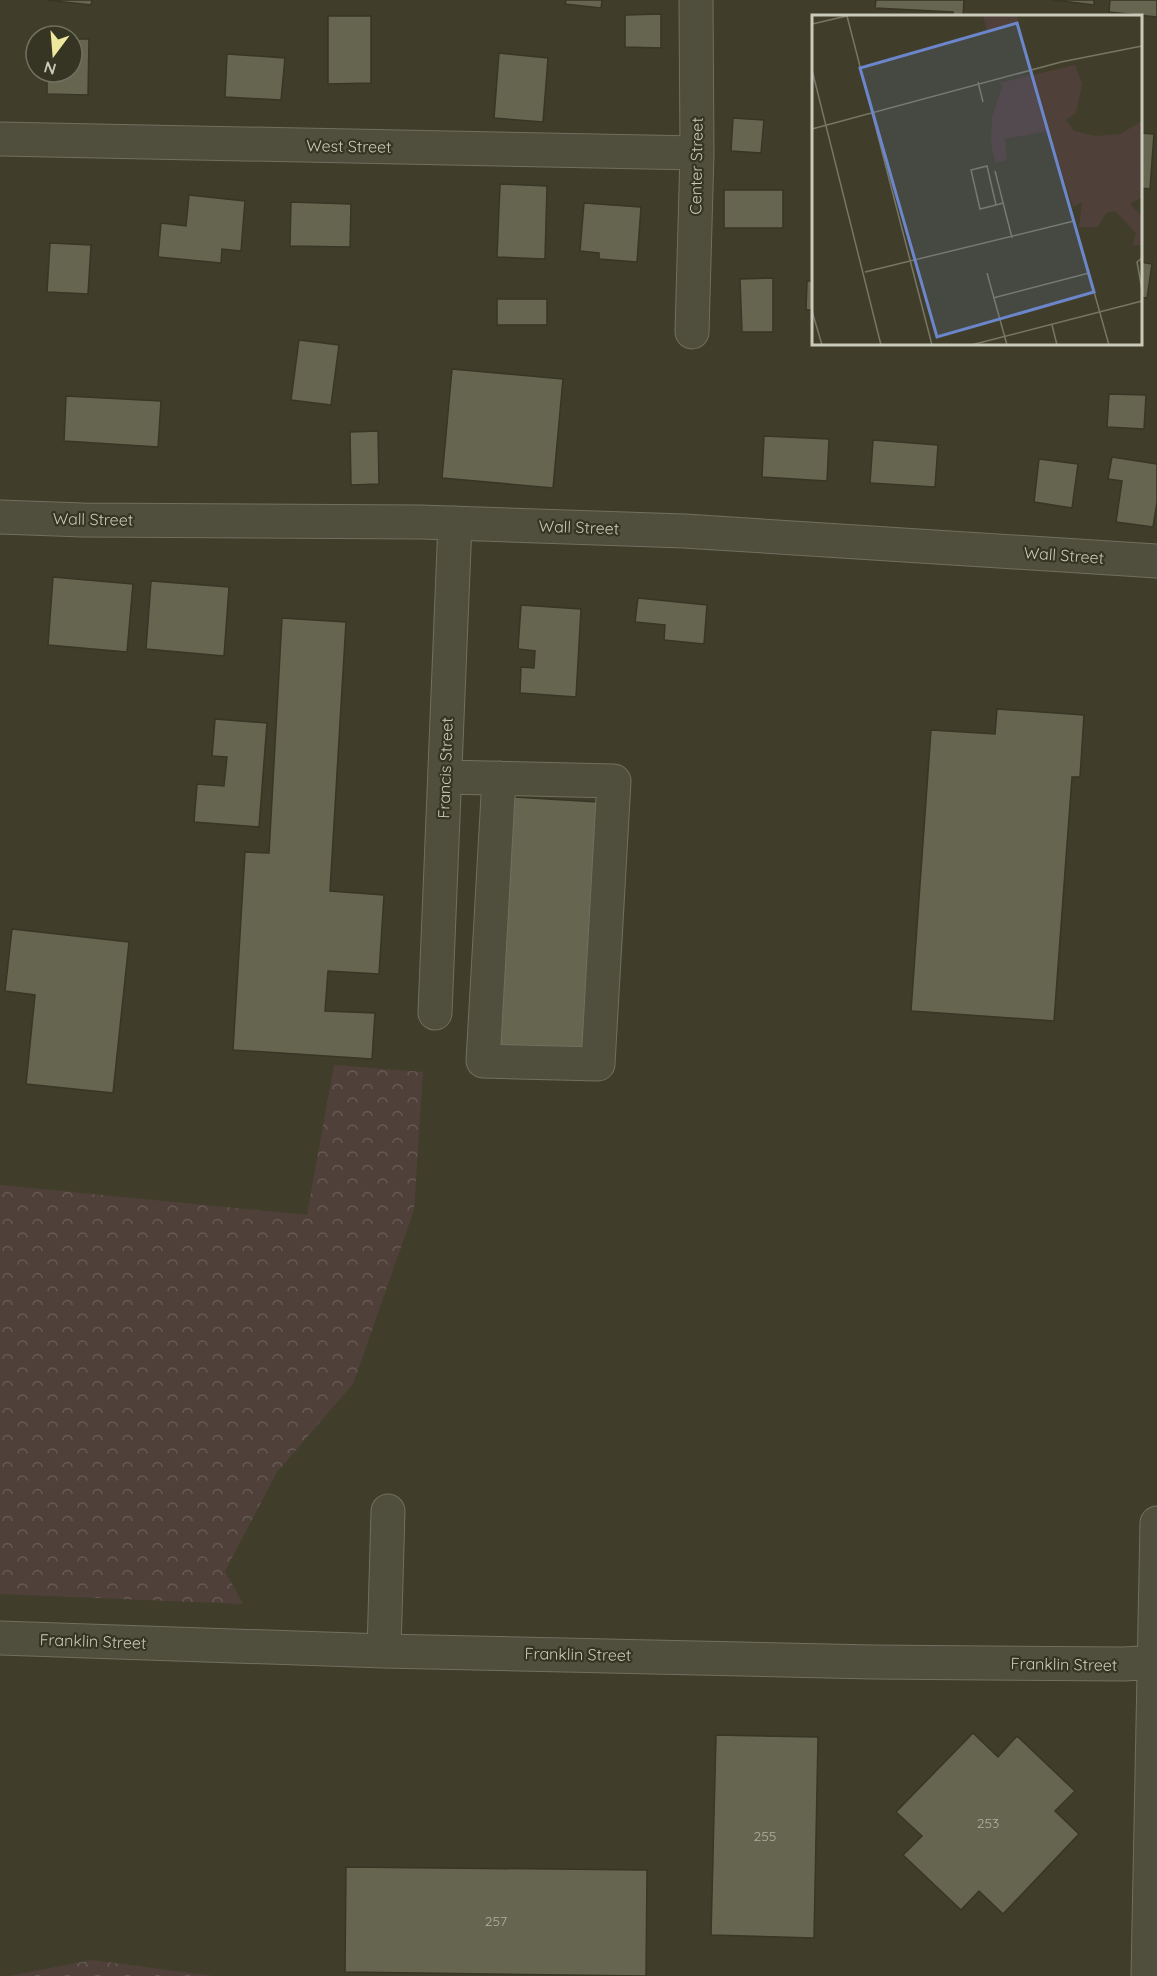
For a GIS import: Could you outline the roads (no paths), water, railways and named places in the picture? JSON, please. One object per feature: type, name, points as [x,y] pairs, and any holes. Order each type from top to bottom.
[{"type":"street","name":"Center Street","points":[[692,332],[697,153],[696,0]]},
{"type":"street","name":"West Street","points":[[0,139],[697,153]]},
{"type":"street","name":"Wall Street","points":[[0,517],[83,520],[455,523],[684,531],[1157,561]]},
{"type":"street","name":"Francis Street","points":[[435,1013],[455,523]]},
{"type":"street","points":[[445,777],[499,778],[614,781],[598,1064],[483,1061],[499,778]]},
{"type":"street","points":[[384,1651],[388,1511]]},
{"type":"street","points":[[1148,1976],[1157,1523]]},
{"type":"street","name":"Franklin Street","points":[[0,1638],[384,1651],[873,1662],[1155,1663]]}]
